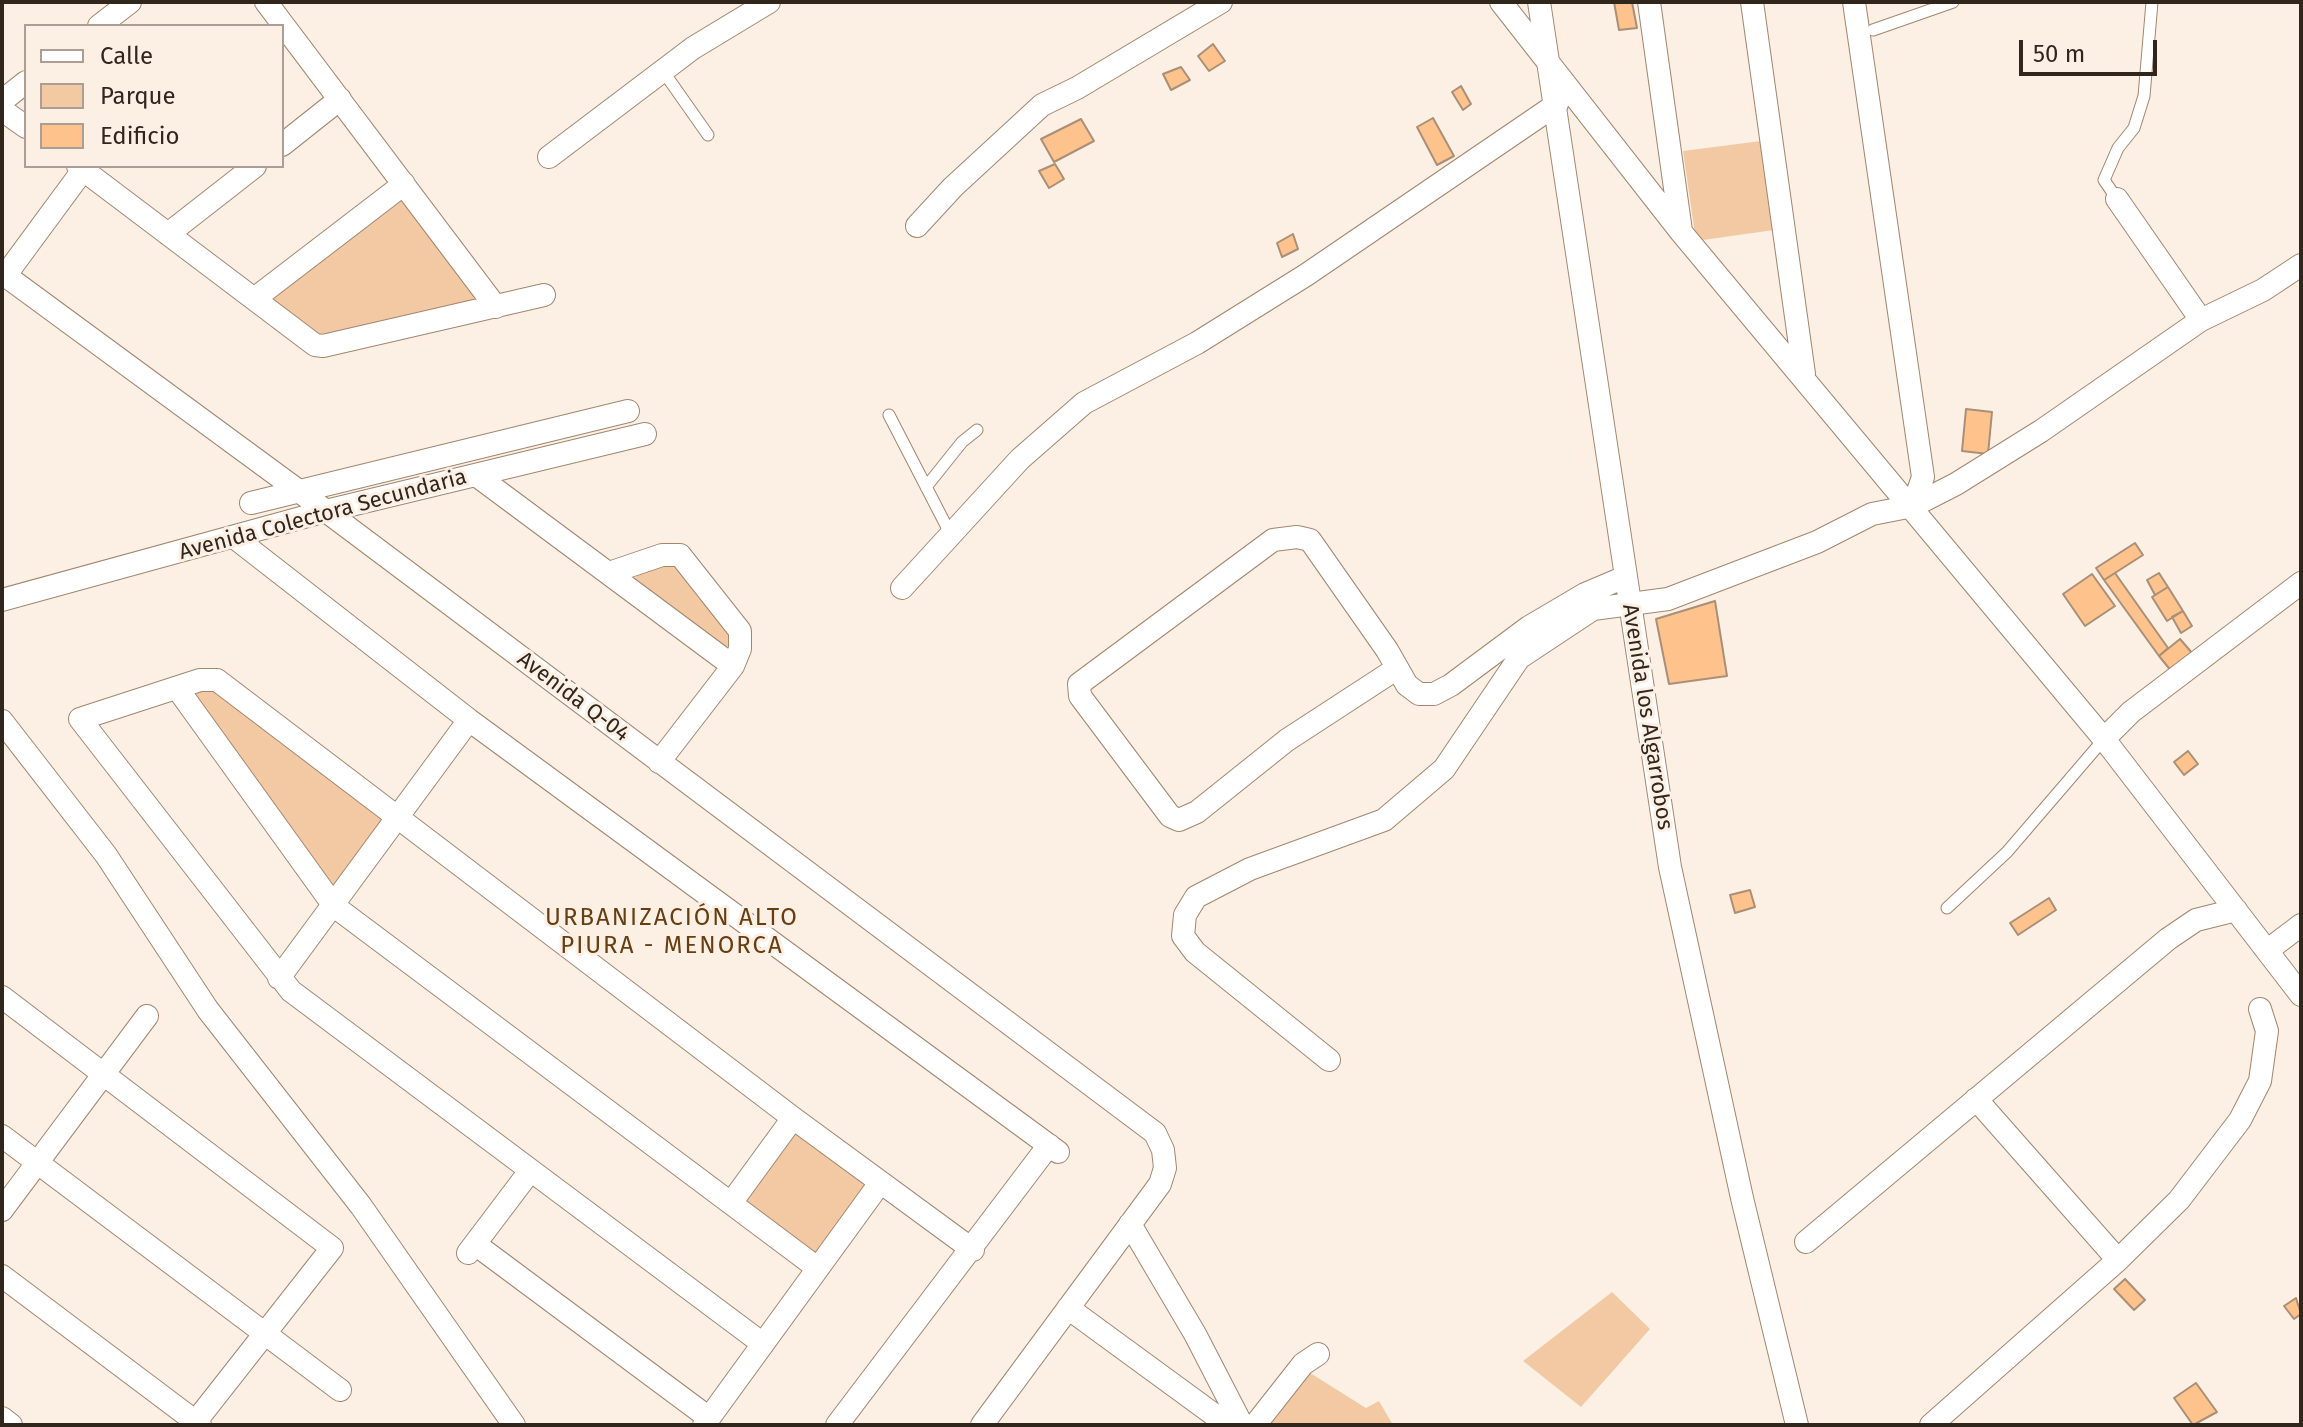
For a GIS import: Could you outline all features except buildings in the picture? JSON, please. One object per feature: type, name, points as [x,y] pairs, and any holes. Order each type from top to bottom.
[{"type":"street","points":[[102,24],[130,2]]},
{"type":"street","points":[[266,2],[277,23]]},
{"type":"street","points":[[549,157],[663,71],[769,2]]},
{"type":"street","points":[[917,226],[953,187],[1042,105],[1077,88],[1221,2]]},
{"type":"street","points":[[1501,2],[1681,232],[1804,374],[2104,739],[2301,995]]},
{"type":"street","name":"Avenida los Algarrobos","points":[[1539,2],[1557,104],[1670,867],[1742,1198],[1797,1425]]},
{"type":"street","points":[[1649,2],[1681,232]]},
{"type":"street","points":[[1752,2],[1804,374]]},
{"type":"street","points":[[1854,2],[1866,32],[1923,477],[1913,506]]},
{"type":"street","points":[[284,31],[340,99],[496,307]]},
{"type":"street","points":[[2,101],[24,84]]},
{"type":"street","points":[[284,143],[340,99]]},
{"type":"street","points":[[902,588],[1020,459],[1084,403],[1197,343],[1306,275],[1557,104]]},
{"type":"street","points":[[2,110],[24,126]]},
{"type":"street","points":[[4,274],[81,168]]},
{"type":"street","points":[[83,168],[315,345],[323,346],[544,295]]},
{"type":"street","points":[[168,234],[252,168]]},
{"type":"street","points":[[254,299],[404,184]]},
{"type":"street","points":[[2117,199],[2201,320]]},
{"type":"street","points":[[1329,1060],[1195,952],[1183,936],[1185,915],[1196,897],[1250,869],[1384,820],[1444,769],[1519,658],[1593,609],[1668,599],[1817,542],[1872,514],[1913,506],[1956,484],[2041,431],[2201,320],[2263,290],[2301,265]]},
{"type":"street","name":"Avenida Q-04","points":[[4,274],[1143,1122],[1155,1133],[1163,1150],[1165,1168],[1160,1184],[1130,1224]]},
{"type":"street","name":"Avenida Colectora Secundaria","points":[[251,503],[628,411]]},
{"type":"street","name":"Avenida Colectora Secundaria","points":[[2,600],[326,511],[645,434]]},
{"type":"street","points":[[476,475],[733,666]]},
{"type":"street","points":[[234,537],[469,720],[1054,1148],[837,1425]]},
{"type":"street","points":[[1396,669],[1287,740],[1197,812],[1179,820],[1170,816],[1088,707],[1080,696],[1079,684],[1273,540],[1297,537],[1310,540],[1387,650],[1407,685],[1419,694],[1434,694],[1529,627],[1585,594],[1625,577]]},
{"type":"street","points":[[609,573],[662,555],[680,555],[740,631],[740,649],[733,666],[659,762]]},
{"type":"street","points":[[2104,739],[2131,712],[2301,583]]},
{"type":"street","points":[[763,1344],[291,991],[80,719],[200,680],[217,680],[793,1118],[973,1250]]},
{"type":"street","points":[[177,688],[334,906],[816,1267]]},
{"type":"street","points":[[279,978],[469,720]]},
{"type":"street","points":[[2,721],[106,855],[208,1010],[361,1206],[514,1425]]},
{"type":"street","points":[[1806,1242],[2168,939],[2196,920],[2236,910]]},
{"type":"street","points":[[2268,950],[2301,925]]},
{"type":"street","points":[[2,997],[332,1248],[196,1424],[2,1276]]},
{"type":"street","points":[[1931,1425],[2118,1260],[2179,1200],[2240,1120],[2260,1081],[2267,1031],[2260,1009]]},
{"type":"street","points":[[2,1210],[147,1016]]},
{"type":"street","points":[[1976,1099],[2118,1260]]},
{"type":"street","points":[[731,1203],[793,1118]]},
{"type":"street","points":[[2,1136],[340,1390]]},
{"type":"street","points":[[530,1171],[471,1250],[706,1422],[880,1183]]},
{"type":"street","points":[[982,1425],[1130,1224],[1195,1334],[1242,1425]]},
{"type":"street","points":[[1068,1308],[1228,1425]]},
{"type":"street","points":[[1255,1425],[1303,1364],[1318,1354]]},
{"type":"street","points":[[2,1418],[11,1425]]},
{"type":"lane","points":[[1866,32],[1953,2]]},
{"type":"lane","points":[[2117,199],[2104,180],[2118,148],[2134,128],[2144,96],[2152,2]]},
{"type":"lane","points":[[663,71],[708,135]]},
{"type":"lane","points":[[889,415],[950,533]]},
{"type":"lane","points":[[926,487],[962,442],[977,430]]},
{"type":"lane","points":[[1947,908],[2007,852],[2104,739]]},
{"type":"green space","points":[[1761,141],[1774,230],[1696,241],[1683,151]]},
{"type":"green space","points":[[405,197],[476,293],[472,304],[325,340],[271,303],[273,292]]},
{"type":"green space","points":[[677,561],[734,632],[729,646],[720,648],[634,588],[635,578],[641,571]]},
{"type":"green space","points":[[215,688],[384,816],[386,823],[333,887],[194,698],[199,690]]},
{"type":"green space","points":[[797,1130],[871,1180],[815,1256],[745,1205],[745,1198]]},
{"type":"green space","points":[[1612,1292],[1650,1329],[1581,1407],[1523,1361]]},
{"type":"green space","points":[[1307,1371],[1366,1408],[1379,1401],[1393,1425],[1266,1425]]},
{"type":"district","name":"URBANIZACIÓN ALTO PIURA - MENORCA","points":[[672,932]]}]
